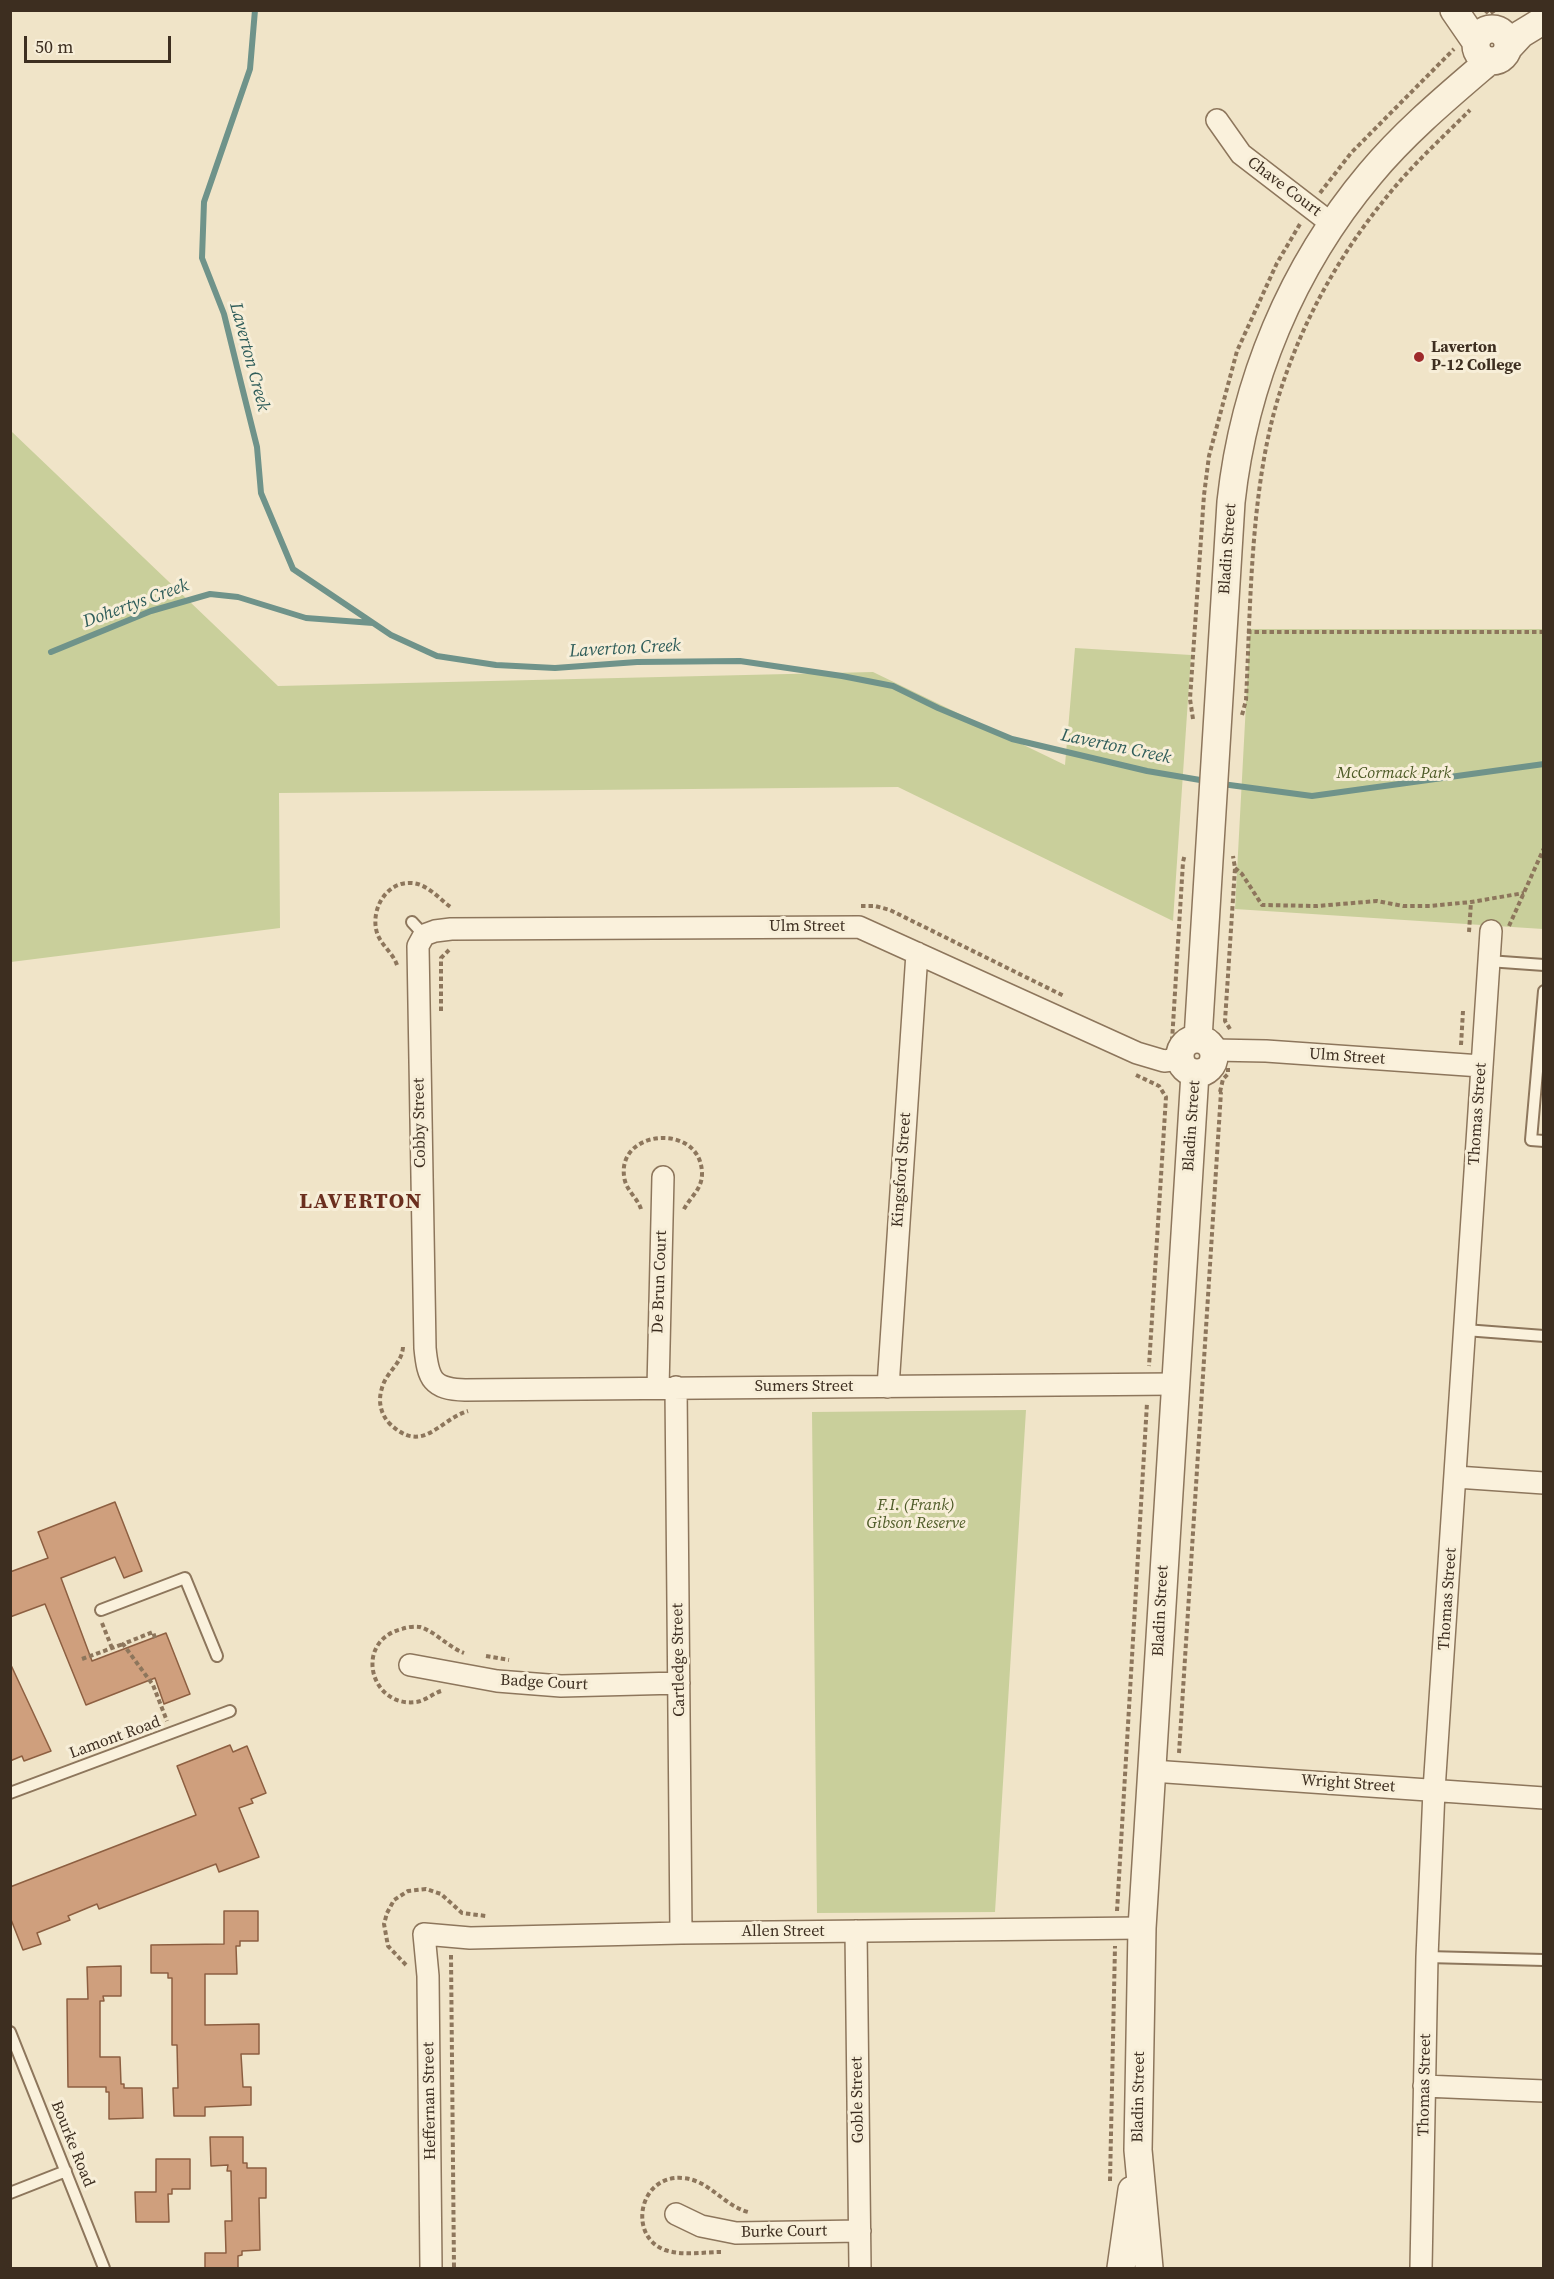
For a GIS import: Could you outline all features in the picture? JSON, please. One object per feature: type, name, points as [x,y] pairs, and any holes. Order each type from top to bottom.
[{"type":"street","points":[[1454,10],[1489,35]]},
{"type":"street","points":[[1461,10],[1489,35]]},
{"type":"street","name":"Bladin Street","points":[[1213,1039],[1195,862],[1229,719],[1222,631],[1235,470],[1254,388],[1281,316],[1298,281],[1332,224],[1370,174],[1426,115],[1489,35],[1529,10]]},
{"type":"street","name":"Bladin Street","points":[[1489,35],[1521,34],[1544,20]]},
{"type":"street","name":"Chave Court","points":[[1217,120],[1241,154],[1332,224]]},
{"type":"street","name":"Ulm Street","points":[[418,928],[435,931],[451,929],[859,927],[1137,1053],[1164,1061],[1181,1059]]},
{"type":"street","name":"Cobby Street","points":[[418,928],[425,1348],[427,1369],[435,1383]]},
{"type":"street","name":"Thomas Street","points":[[1421,2268],[1427,1957],[1434,1790],[1491,930]]},
{"type":"street","name":"Kingsford Street","points":[[888,1388],[917,953]]},
{"type":"street","points":[[1181,1059],[1181,1049],[1192,1039],[1213,1039]]},
{"type":"street","name":"Ulm Street","points":[[1213,1039],[1266,1051],[1481,1066]]},
{"type":"street","name":"Bladin Street","points":[[1149,2268],[1138,2151],[1142,1928],[1165,1772],[1181,1059]]},
{"type":"street","name":"De Brun Court","points":[[663,1177],[667,1388]]},
{"type":"street","name":"Sumers Street","points":[[435,1383],[449,1389],[465,1390],[888,1388],[1175,1383]]},
{"type":"street","name":"Cartledge Street","points":[[667,1388],[679,1683],[681,1933]]},
{"type":"street","points":[[1456,1477],[1544,1483]]},
{"type":"street","name":"Badge Court","points":[[410,1665],[497,1682],[561,1686],[679,1683]]},
{"type":"street","name":"Wright Street","points":[[1165,1772],[1544,1798]]},
{"type":"street","name":"Allen Street","points":[[424,1934],[470,1938],[681,1933],[1142,1928]]},
{"type":"street","name":"Goble Street","points":[[856,1932],[860,2268]]},
{"type":"street","name":"Heffernan Street","points":[[424,1934],[428,1976],[431,2268]]},
{"type":"street","points":[[1424,2086],[1544,2091]]},
{"type":"street","name":"Bladin Street","points":[[1121,2268],[1138,2151]]},
{"type":"street","name":"Burke Court","points":[[676,2214],[701,2226],[736,2234],[860,2231]]},
{"type":"lane","points":[[1488,961],[1544,965]]},
{"type":"lane","points":[[1544,990],[1539,1089],[1531,1140],[1544,1141]]},
{"type":"lane","points":[[1465,1330],[1544,1336]]},
{"type":"lane","points":[[101,1610],[185,1578],[217,1656]]},
{"type":"lane","name":"Lamont Road","points":[[10,1793],[230,1711]]},
{"type":"lane","points":[[1427,1957],[1544,1960]]},
{"type":"lane","name":"Bourke Road","points":[[10,2032],[104,2268]]},
{"type":"lane","points":[[10,2193],[66,2171]]},
{"type":"path","points":[[1229,719],[1246,700],[1258,507],[1263,465],[1283,382],[1304,330],[1328,282],[1359,233],[1386,197],[1478,103]]},
{"type":"path","points":[[1222,631],[1544,633]]},
{"type":"path","points":[[1181,1059],[1172,1042],[1195,862]]},
{"type":"path","points":[[1213,1039],[1225,1021],[1235,866],[1262,905],[1317,906],[1377,901],[1403,906],[1422,906],[1471,902],[1525,893]]},
{"type":"path","points":[[398,968],[396,961],[377,934],[375,922],[379,902],[387,893],[399,885],[413,883],[427,888],[451,908],[461,908]]},
{"type":"path","points":[[851,906],[875,906],[890,910],[1071,999]]},
{"type":"path","points":[[1165,1772],[1221,1092]]},
{"type":"path","points":[[403,1344],[402,1354],[397,1365],[387,1376],[380,1397],[381,1411],[388,1421],[401,1432],[414,1437],[423,1436],[435,1431],[457,1414],[470,1411]]},
{"type":"path","points":[[1135,1405],[1147,1405]]},
{"type":"path","points":[[101,1610],[97,1613],[112,1648]]},
{"type":"path","points":[[81,1659],[153,1632],[155,1638]]},
{"type":"path","points":[[123,1644],[153,1684],[171,1733]]},
{"type":"path","points":[[409,1972],[405,1962],[388,1946],[384,1924],[387,1912],[394,1900],[408,1891],[426,1889],[441,1894],[462,1912],[496,1916]]},
{"type":"path","points":[[1103,1949],[1115,1948]]},
{"type":"path","points":[[454,2268],[451,1955],[463,1955]]},
{"type":"green space","points":[[11,431],[278,686],[873,672],[1065,765],[1075,648],[1191,655],[1173,921],[898,787],[279,793],[280,928],[11,962]]},
{"type":"green space","name":"McCormack Park","points":[[1250,629],[1543,629],[1543,929],[1235,909]]},
{"type":"green space","name":"F.I. (Frank) Gibson Reserve","points":[[1026,1410],[995,1912],[817,1913],[812,1412]]},
{"type":"building","points":[[115,1502],[142,1571],[124,1578],[115,1557],[61,1578],[92,1661],[166,1633],[190,1694],[164,1704],[155,1678],[86,1705],[45,1604],[10,1617],[10,1572],[48,1558],[38,1532]]},
{"type":"building","points":[[10,1663],[51,1751],[24,1761],[22,1756],[10,1761]]},
{"type":"building","points":[[230,1745],[233,1752],[247,1746],[266,1793],[251,1799],[253,1803],[239,1808],[259,1857],[219,1872],[216,1864],[99,1909],[97,1904],[68,1916],[70,1920],[37,1933],[41,1944],[23,1950],[10,1917],[10,1887],[196,1815],[177,1766]]},
{"type":"building","points":[[224,1911],[258,1911],[258,1941],[240,1941],[240,1946],[236,1946],[237,1974],[205,1974],[205,2025],[259,2024],[259,2054],[241,2054],[243,2087],[251,2087],[251,2105],[205,2107],[205,2116],[174,2116],[173,2088],[178,2088],[177,2045],[172,2045],[172,1978],[168,1978],[168,1973],[151,1973],[151,1945],[224,1944]]},
{"type":"building","points":[[121,1966],[121,1996],[103,1996],[104,2001],[100,2001],[100,2057],[120,2057],[121,2084],[124,2084],[124,2088],[142,2088],[143,2118],[109,2119],[109,2092],[106,2092],[106,2087],[68,2087],[67,1999],[88,1999],[87,1967]]},
{"type":"building","points":[[210,2137],[243,2137],[243,2163],[247,2163],[247,2168],[266,2168],[266,2198],[259,2198],[260,2250],[242,2251],[242,2255],[238,2256],[238,2268],[205,2268],[205,2253],[226,2253],[225,2221],[232,2221],[231,2171],[227,2171],[228,2165],[211,2166]]},
{"type":"building","points":[[156,2159],[190,2159],[190,2189],[172,2189],[172,2194],[168,2194],[169,2222],[136,2222],[135,2192],[156,2192]]},
{"type":"waterway","name":"Laverton Creek","points":[[255,10],[250,69],[204,202],[202,258],[224,314],[257,447],[261,493],[293,569],[391,635],[437,656],[496,665],[555,668],[637,662],[740,661],[842,676],[893,686],[1012,739],[1147,771],[1206,781]]},
{"type":"waterway","name":"Dohertys Creek","points":[[51,652],[151,611],[210,594],[238,597],[306,618],[373,623]]},
{"type":"waterway","name":"Laverton Creek","points":[[1222,784],[1312,796],[1544,764]]},
{"type":"place","name":"Laverton P-12 College","points":[[1419,357]]},
{"type":"district","name":"LAVERTON","points":[[361,1202]]}]
